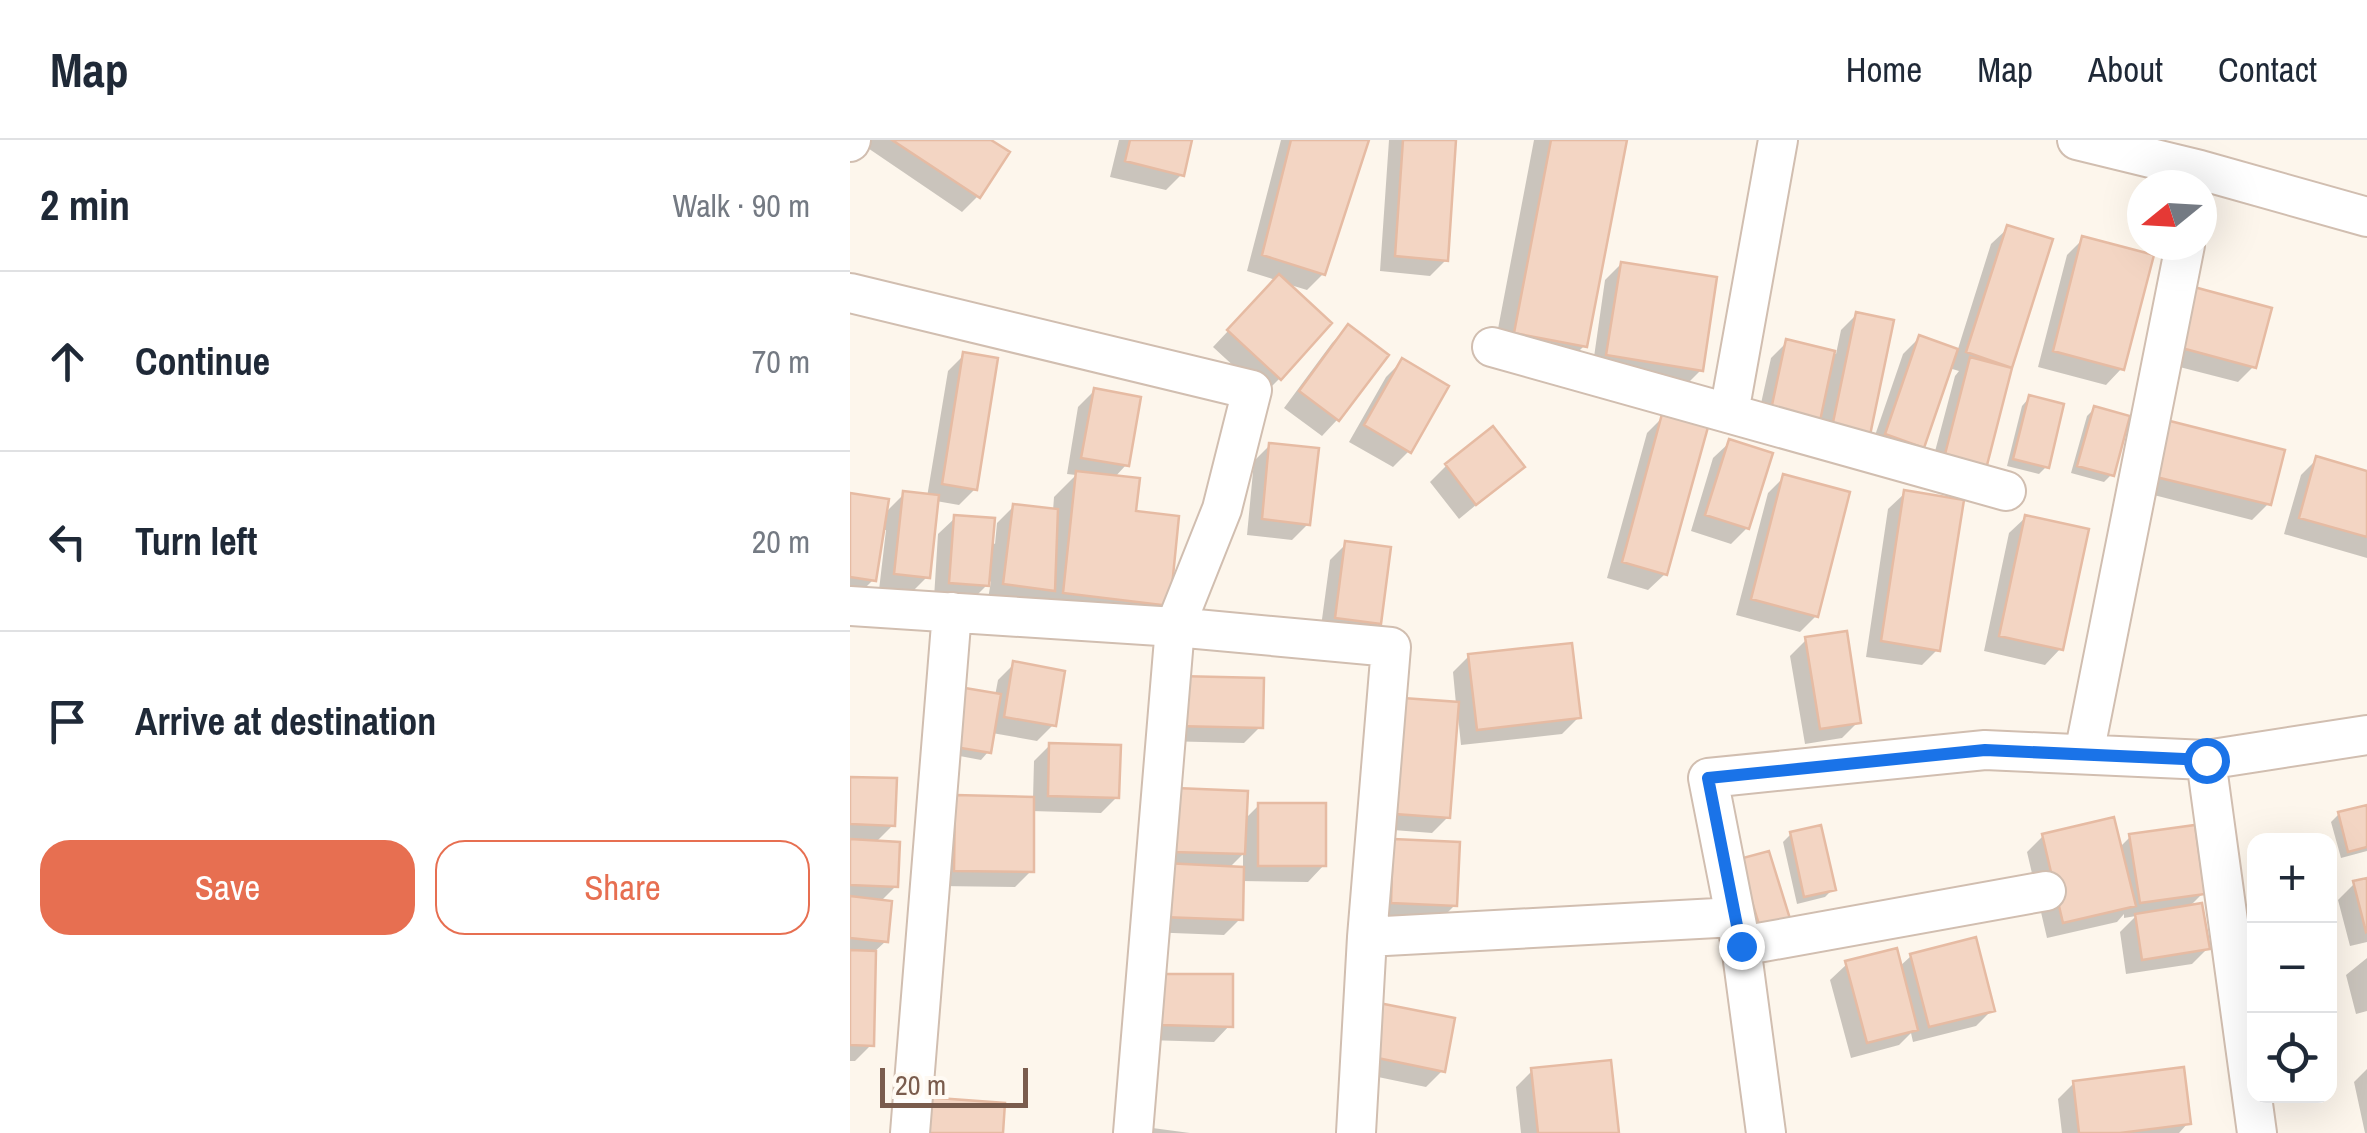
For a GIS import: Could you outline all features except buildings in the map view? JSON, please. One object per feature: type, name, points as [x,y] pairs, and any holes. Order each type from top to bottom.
[{"type":"street","points":[[1729,413],[1778,140]]},
{"type":"street","points":[[2077,140],[2175,170]]},
{"type":"street","points":[[2217,181],[2367,217]]},
{"type":"street","points":[[2084,754],[2181,260]]},
{"type":"street","points":[[850,292],[1252,390],[1222,510],[1175,628],[1133,1133]]},
{"type":"street","points":[[1492,348],[2006,490]]},
{"type":"street","points":[[850,606],[1391,647],[1366,937],[1356,1133]]},
{"type":"street","points":[[910,1133],[952,612]]},
{"type":"street","points":[[1766,1133],[1738,931],[1708,778],[1985,750],[2206,760],[2367,736]]},
{"type":"street","points":[[2206,760],[2256,1133]]},
{"type":"street","points":[[1366,937],[1738,931],[2046,891]]},
{"type":"route","points":[[1741,946],[1708,778],[1985,750],[2206,760]]}]
